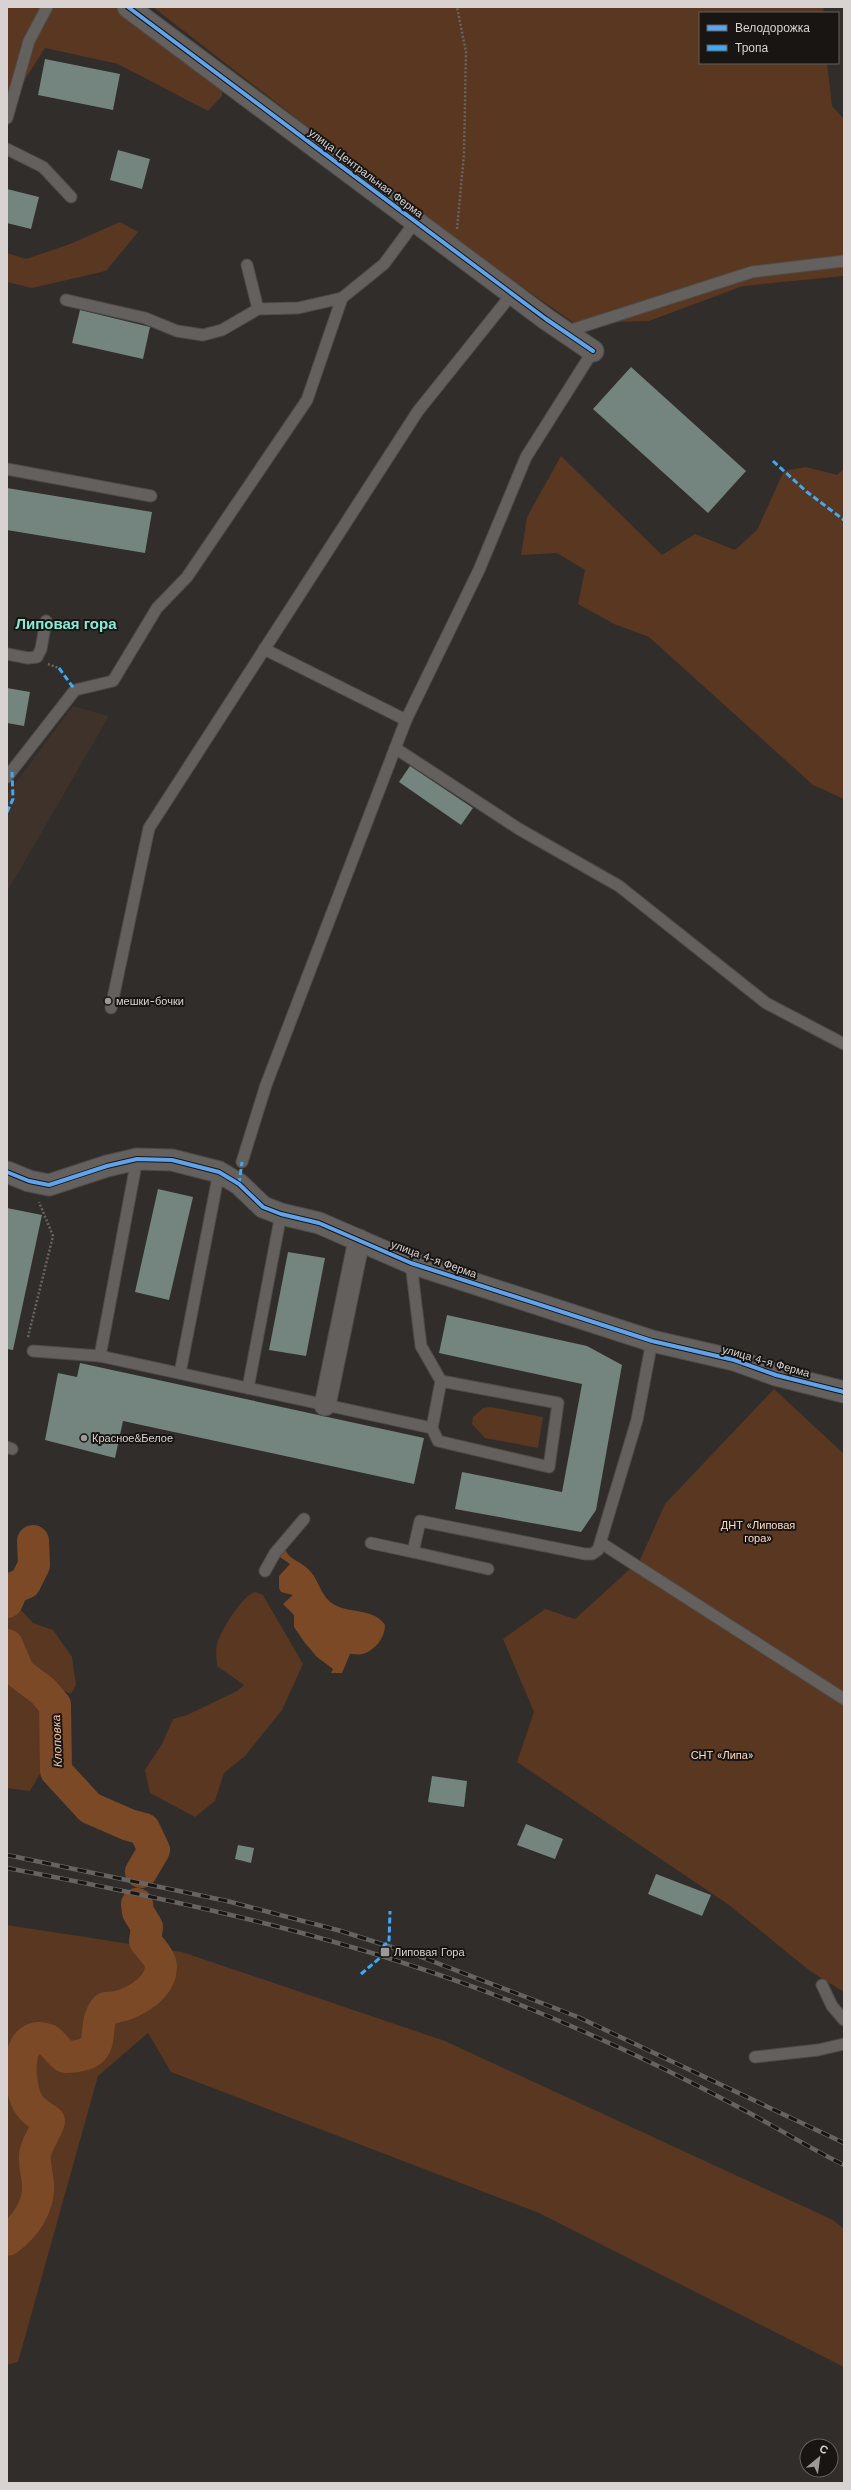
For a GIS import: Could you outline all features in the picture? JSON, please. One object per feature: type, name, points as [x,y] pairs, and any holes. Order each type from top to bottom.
[{"type":"street","name":"улица Центральная Ферма","points":[[128,7],[455,252],[565,332],[594,351]]},
{"type":"street","name":"улица 4-я Ферма","points":[[7,1172],[29,1181],[49,1185],[107,1166],[137,1159],[172,1160],[219,1172],[239,1184],[263,1207],[281,1214],[319,1222],[411,1263],[652,1341],[734,1360],[776,1375],[844,1392]]},
{"type":"street","points":[[325,1405],[359,1240]]},
{"type":"lane","points":[[7,118],[29,41],[47,7]]},
{"type":"lane","points":[[7,149],[43,167],[71,197]]},
{"type":"lane","points":[[66,300],[145,318],[177,331],[203,335],[222,330],[258,309],[298,308],[342,298],[384,264],[415,222]]},
{"type":"lane","points":[[565,332],[752,272],[844,261]]},
{"type":"lane","points":[[247,266],[258,309]]},
{"type":"lane","points":[[111,1008],[149,828],[418,410],[512,294]]},
{"type":"lane","points":[[7,777],[75,690],[112,681],[157,608],[186,577],[307,400],[342,298]]},
{"type":"lane","points":[[242,1162],[266,1085],[406,720],[479,570],[526,457],[594,351]]},
{"type":"lane","points":[[7,469],[151,496]]},
{"type":"lane","points":[[7,654],[28,658],[37,657],[41,649],[46,621]]},
{"type":"lane","points":[[264,649],[406,720]]},
{"type":"lane","points":[[395,748],[519,829],[619,886],[766,1003],[844,1044]]},
{"type":"lane","points":[[100,1356],[137,1159]]},
{"type":"lane","points":[[180,1373],[219,1172]]},
{"type":"lane","points":[[248,1388],[281,1214]]},
{"type":"lane","points":[[411,1263],[421,1346],[441,1381],[432,1428],[438,1442],[549,1467],[558,1403],[441,1381]]},
{"type":"lane","points":[[413,1552],[420,1521],[585,1554],[592,1554],[598,1550],[637,1420],[652,1341]]},
{"type":"lane","points":[[33,1351],[100,1356],[432,1428]]},
{"type":"lane","points":[[265,1571],[275,1553],[304,1519]]},
{"type":"lane","points":[[371,1543],[488,1569]]},
{"type":"lane","points":[[601,1543],[844,1699]]},
{"type":"lane","points":[[822,1985],[832,2006],[844,2020]]},
{"type":"lane","points":[[755,2057],[818,2050],[844,2044]]},
{"type":"path","points":[[455,252],[464,154],[466,52],[457,7]]},
{"type":"path","points":[[49,664],[59,668]]},
{"type":"path","points":[[28,1340],[53,1236],[29,1181]]},
{"type":"shaded area","points":[[73,706],[109,716],[7,892],[7,794]]},
{"type":"shaded area","points":[[281,1551],[286,1551],[292,1558],[307,1568],[315,1578],[323,1594],[331,1603],[343,1608],[375,1616],[385,1625],[385,1630],[381,1639],[372,1650],[363,1654],[350,1654],[342,1673],[331,1673],[333,1669],[317,1657],[294,1627],[294,1615],[283,1604],[293,1595],[281,1592],[279,1588],[279,1576],[290,1564],[277,1555]]},
{"type":"green space","points":[[7,7],[117,7],[222,84],[222,96],[208,111],[118,64],[45,48],[7,108]]},
{"type":"green space","points":[[153,7],[824,7],[823,12],[699,12],[699,64],[827,64],[832,106],[844,119],[844,276],[743,286],[649,321],[574,323],[434,225]]},
{"type":"green space","points":[[120,222],[138,232],[106,271],[32,288],[7,282],[7,253],[26,259],[70,244]]},
{"type":"green space","points":[[561,456],[662,555],[695,534],[735,550],[757,530],[784,471],[806,467],[837,475],[844,469],[844,799],[813,785],[649,637],[614,624],[578,604],[585,570],[557,553],[521,555],[527,517]]},
{"type":"green space","name":"СНТ «Липа»","points":[[774,1389],[844,1454],[844,1992],[810,1971],[729,1905],[517,1762],[534,1712],[503,1639],[545,1609],[575,1619],[640,1560],[665,1504]]},
{"type":"green space","points":[[490,1407],[543,1417],[538,1448],[485,1438],[472,1424],[473,1417],[483,1408]]},
{"type":"green space","points":[[255,1592],[263,1595],[303,1664],[282,1710],[245,1756],[224,1773],[215,1801],[195,1817],[150,1793],[145,1770],[162,1744],[173,1719],[187,1715],[237,1691],[244,1685],[217,1666],[216,1647],[219,1638],[233,1614],[244,1600]]},
{"type":"green space","points":[[7,1599],[11,1599],[33,1623],[53,1630],[72,1657],[76,1685],[71,1694],[31,1675],[33,1689],[45,1704],[49,1727],[44,1745],[48,1760],[30,1791],[7,1788]]},
{"type":"green space","points":[[7,1925],[182,1952],[445,2041],[833,2220],[844,2229],[844,2367],[539,2213],[171,2072],[148,2033],[98,2076],[18,2362],[7,2365]]},
{"type":"building","points":[[45,59],[120,74],[113,110],[38,95]]},
{"type":"building","points":[[118,150],[150,159],[142,189],[110,180]]},
{"type":"building","points":[[7,189],[39,197],[31,229],[7,223]]},
{"type":"building","points":[[80,310],[150,327],[143,359],[72,343]]},
{"type":"building","points":[[631,367],[746,471],[708,513],[593,409]]},
{"type":"building","points":[[7,488],[152,512],[145,553],[7,530]]},
{"type":"building","points":[[7,688],[30,692],[24,726],[7,723]]},
{"type":"building","points":[[410,766],[473,808],[461,825],[399,782]]},
{"type":"building","points":[[158,1189],[193,1197],[169,1300],[135,1292]]},
{"type":"building","points":[[7,1208],[42,1215],[13,1350],[7,1349]]},
{"type":"building","points":[[288,1252],[325,1258],[306,1356],[269,1350]]},
{"type":"building","points":[[447,1315],[587,1346],[622,1365],[596,1510],[581,1532],[455,1509],[462,1472],[562,1492],[582,1384],[439,1353]]},
{"type":"building","points":[[80,1363],[424,1438],[414,1484],[123,1421],[115,1458],[45,1440],[58,1373],[77,1377]]},
{"type":"building","points":[[432,1776],[467,1781],[464,1807],[428,1802]]},
{"type":"building","points":[[526,1824],[563,1839],[555,1859],[517,1845]]},
{"type":"building","points":[[238,1845],[254,1848],[251,1863],[235,1859]]},
{"type":"building","points":[[656,1874],[711,1895],[702,1916],[648,1894]]},
{"type":"waterway","name":"Клоповка","points":[[7,1602],[13,1588],[25,1583],[34,1565],[33,1541]]},
{"type":"waterway","name":"Клоповка","points":[[7,1645],[19,1673],[43,1691],[55,1705],[56,1771],[90,1808],[129,1825],[144,1829],[154,1850],[141,1872]]},
{"type":"waterway","name":"Клоповка","points":[[7,2240],[20,2229],[30,2215],[37,2200],[38,2183],[35,2155],[39,2142],[49,2121],[34,2110],[26,2098],[22,2087],[21,2074],[23,2051],[29,2042],[37,2038],[48,2040],[65,2057],[90,2052],[95,2047],[101,2016],[106,2008],[123,2005],[132,2001],[149,1991],[155,1984],[159,1976],[161,1964],[145,1941],[147,1927],[138,1912],[137,1904]]},
{"type":"railway","points":[[7,1855],[227,1901],[341,1931],[416,1955],[578,2017],[844,2143]]},
{"type":"railway","points":[[7,1868],[138,1894],[268,1924],[397,1961],[460,1982],[551,2017],[634,2054],[755,2116],[844,2165]]},
{"type":"marked path","points":[[773,461],[807,492],[844,520]]},
{"type":"marked path","points":[[59,668],[75,690]]},
{"type":"marked path","points":[[7,812],[13,799],[12,772]]},
{"type":"marked path","points":[[239,1184],[242,1162]]},
{"type":"marked path","points":[[361,1974],[381,1957],[384,1945],[389,1942],[390,1911]]},
{"type":"cycle path","points":[[128,7],[546,319],[593,351]]},
{"type":"cycle path","points":[[7,1172],[29,1181],[49,1185],[107,1166],[137,1159],[172,1160],[219,1172],[239,1184],[263,1207],[281,1214],[319,1223],[411,1263],[652,1341],[734,1360],[776,1375],[844,1392]]},
{"type":"place","name":"мешки-бочки","points":[[108,1001]]},
{"type":"place","name":"Красное&Белое","points":[[84,1438]]},
{"type":"place","name":"Липовая Гора","points":[[385,1952]]},
{"type":"district","name":"Липовая гора","points":[[66,624]]},
{"type":"park label","name":"ДНТ «Липовая гора»","points":[[758,1531]]}]
